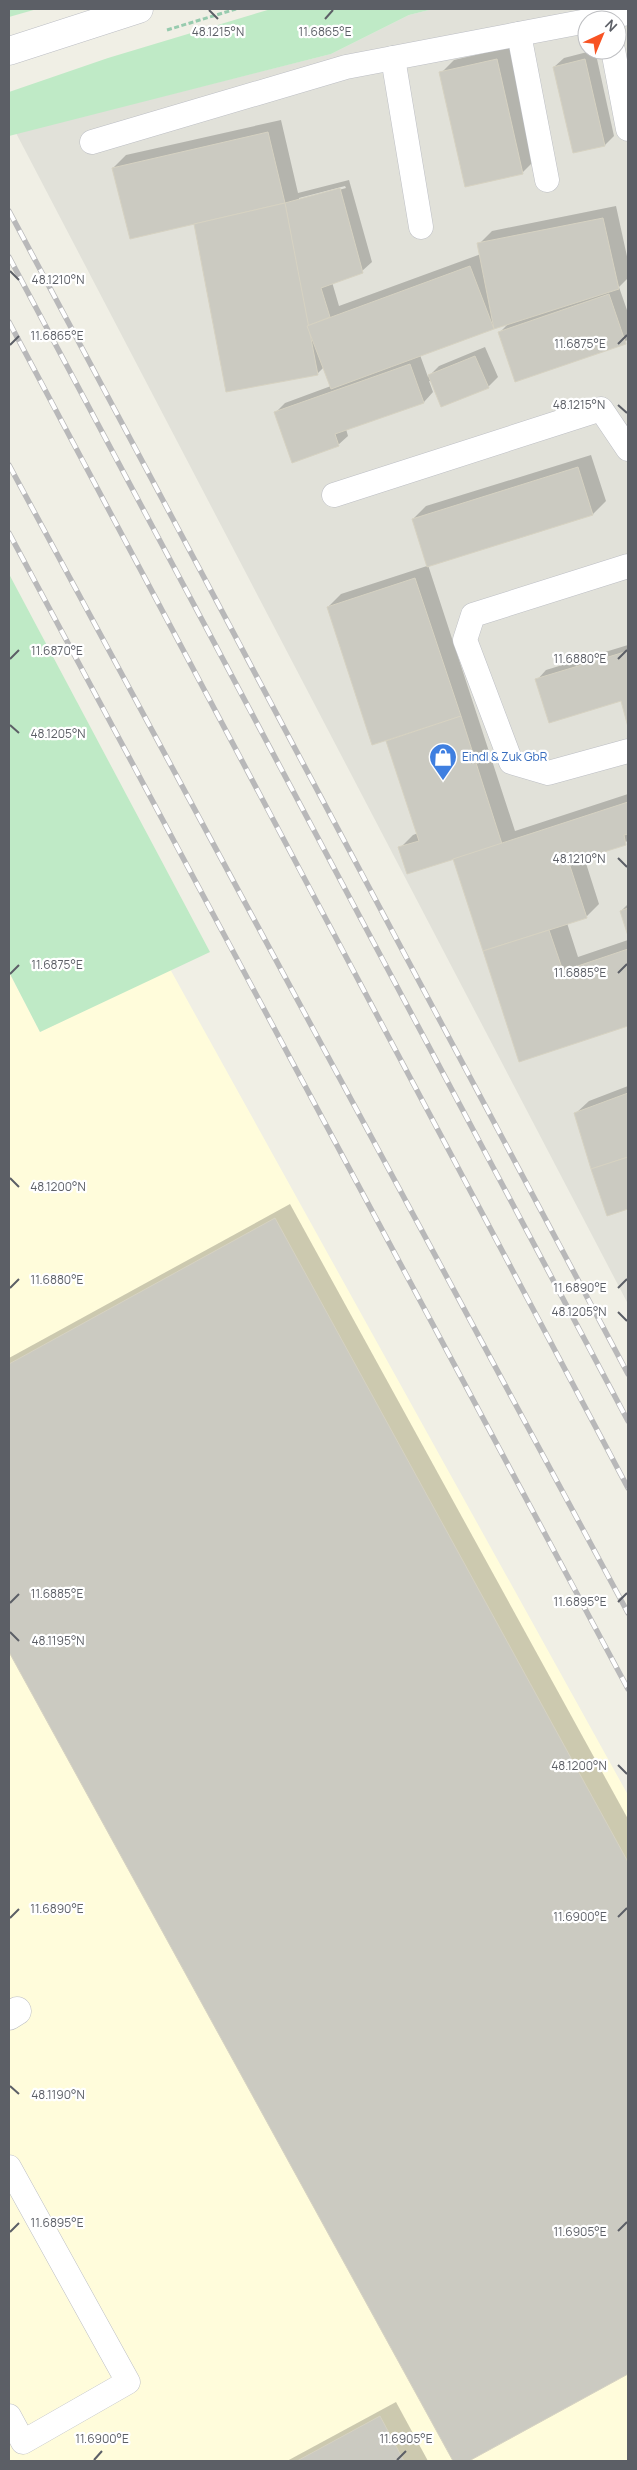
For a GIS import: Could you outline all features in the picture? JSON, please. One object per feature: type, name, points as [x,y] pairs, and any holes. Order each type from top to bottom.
[{"type":"street","points":[[9,51],[139,9]]},
{"type":"lane","points":[[92,142],[346,68],[577,23]]},
{"type":"lane","points":[[519,34],[547,180]]},
{"type":"lane","points":[[393,58],[421,227]]},
{"type":"lane","points":[[615,60],[628,129]]},
{"type":"lane","points":[[334,494],[602,409],[628,449]]},
{"type":"lane","points":[[628,566],[473,615],[465,640],[511,762],[548,773],[628,751]]},
{"type":"lane","points":[[9,2166],[128,2382],[23,2442],[9,2416]]},
{"type":"shaded area","points":[[433,9],[628,9],[628,1304],[16,133],[331,54],[409,15]]},
{"type":"shaded area","points":[[170,969],[628,1795],[628,2461],[9,2461],[9,972],[40,1032]]},
{"type":"green space","points":[[9,9],[37,9],[9,17]]},
{"type":"green space","points":[[271,9],[433,9],[409,15],[331,54],[9,136],[9,92],[108,58]]},
{"type":"green space","points":[[9,574],[210,952],[40,1032],[9,972]]},
{"type":"building","points":[[497,59],[523,174],[465,187],[439,72]]},
{"type":"building","points":[[585,60],[605,146],[573,153],[553,67]]},
{"type":"building","points":[[268,132],[285,203],[130,239],[112,168]]},
{"type":"building","points":[[340,188],[363,273],[321,288],[330,317],[307,326],[285,203]]},
{"type":"building","points":[[285,203],[318,375],[226,392],[194,224]]},
{"type":"building","points":[[603,218],[619,289],[494,329],[477,243]]},
{"type":"building","points":[[470,266],[494,329],[331,389],[307,326]]},
{"type":"building","points":[[609,294],[626,344],[515,382],[498,332]]},
{"type":"building","points":[[475,356],[489,388],[441,407],[428,375]]},
{"type":"building","points":[[410,364],[424,403],[335,434],[339,446],[292,463],[274,412]]},
{"type":"building","points":[[578,467],[593,515],[427,567],[412,519]]},
{"type":"building","points":[[415,578],[461,716],[372,745],[327,607]]},
{"type":"building","points":[[628,651],[628,727],[621,701],[549,723],[535,679]]},
{"type":"building","points":[[461,716],[502,844],[407,874],[398,847],[419,841],[386,741]]},
{"type":"building","points":[[628,802],[628,834],[624,835],[626,845],[569,863],[587,918],[483,951],[453,859]]},
{"type":"building","points":[[628,908],[628,936],[620,911]]},
{"type":"building","points":[[549,930],[563,971],[628,949],[628,1026],[519,1062],[483,951]]},
{"type":"building","points":[[628,1093],[628,1157],[591,1169],[574,1113]]},
{"type":"building","points":[[628,1157],[628,1209],[607,1216],[591,1169]]},
{"type":"building","points":[[275,1218],[628,1862],[628,2374],[469,2461],[453,2461],[9,1652],[9,1364]]},
{"type":"building","points":[[380,2416],[404,2461],[297,2461]]},
{"type":"railway","points":[[9,211],[628,1374]]},
{"type":"railway","points":[[9,257],[628,1421]]},
{"type":"railway","points":[[9,322],[628,1488]]},
{"type":"railway","points":[[9,465],[628,1613]]},
{"type":"railway","points":[[9,533],[628,1689]]},
{"type":"place","name":"Eindl & Zuk GbR","points":[[443,781]]}]
